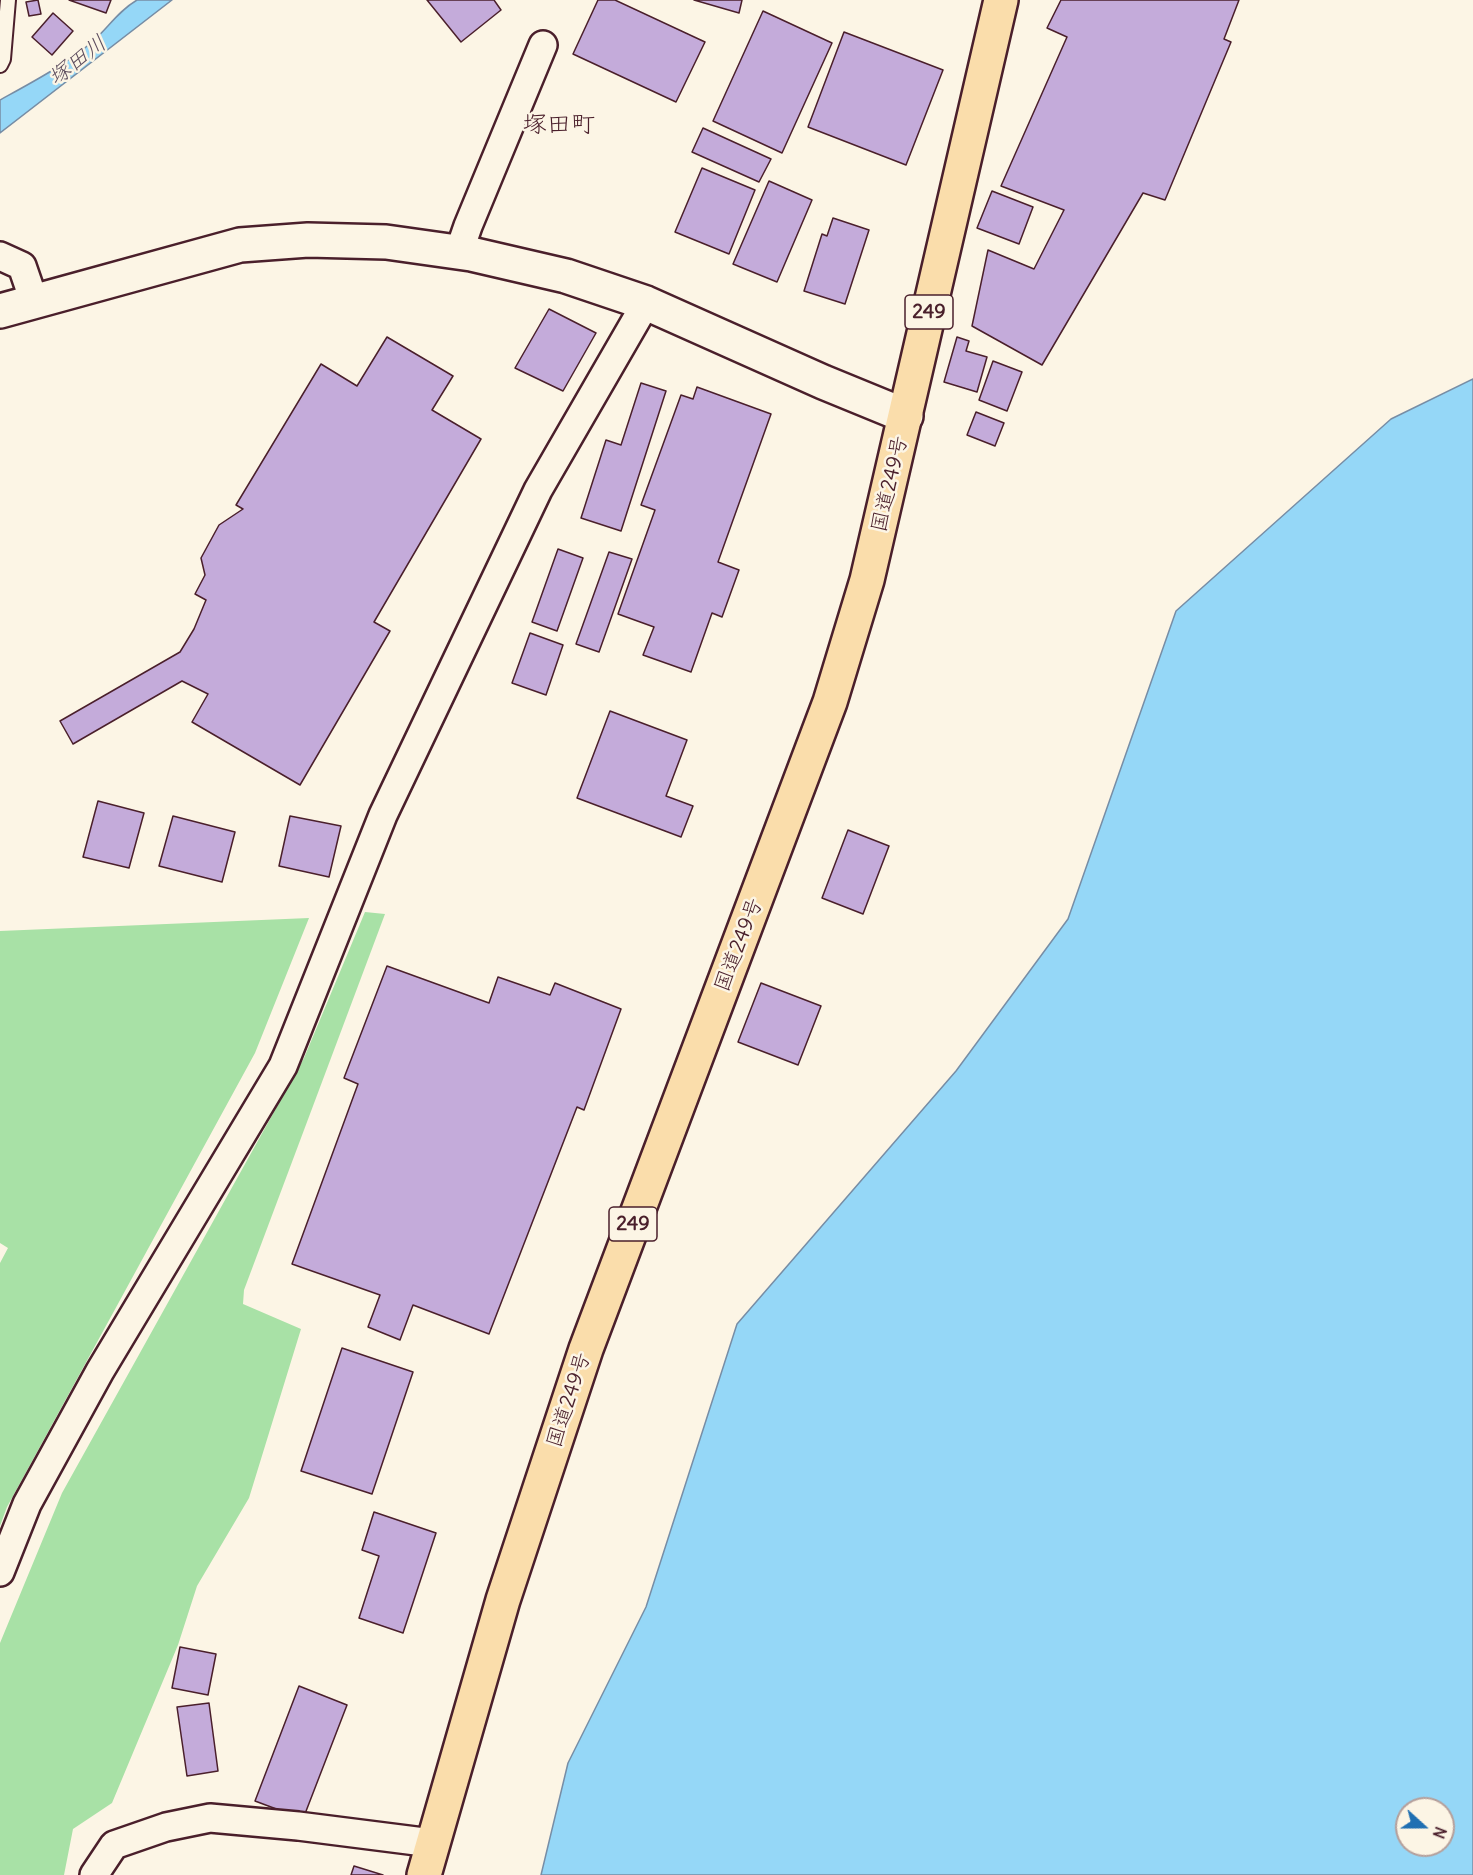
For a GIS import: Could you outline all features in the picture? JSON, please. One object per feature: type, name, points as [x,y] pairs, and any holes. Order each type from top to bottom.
[{"type":"highway","name":"国道249号","points":[[424,1875],[503,1600],[586,1349],[830,702],[867,580],[1001,0]]},
{"type":"street","points":[[459,252],[543,45]]},
{"type":"street","points":[[0,311],[240,245],[309,240],[386,242],[459,252],[566,276],[646,303],[823,382],[906,416]]},
{"type":"street","points":[[0,256],[22,266],[34,301]]},
{"type":"street","points":[[0,1572],[27,1504],[100,1371],[283,1066],[383,815],[538,490],[646,303]]},
{"type":"street","points":[[94,1875],[114,1845],[166,1827],[210,1818],[298,1826],[432,1843]]},
{"type":"lane","points":[[0,65],[3,59],[8,0]]},
{"type":"green space","points":[[365,912],[385,914],[244,1290],[243,1304],[301,1329],[249,1498],[197,1586],[178,1645],[112,1803],[73,1829],[64,1875],[0,1875],[0,1643],[62,1493],[304,1058]]},
{"type":"green space","points":[[309,918],[255,1053],[7,1507],[0,1526],[0,1263],[8,1248],[0,1243],[0,931]]},
{"type":"water","name":"塚田川","points":[[137,0],[172,0],[0,133],[0,100],[48,73],[82,50],[98,37],[124,9]]},
{"type":"water","points":[[1473,379],[1473,1875],[541,1875],[568,1763],[646,1607],[737,1324],[956,1071],[1068,919],[1176,611],[1391,419]]},
{"type":"building","points":[[38,0],[41,14],[29,16],[26,2]]},
{"type":"building","points":[[69,0],[111,0],[106,13]]},
{"type":"building","points":[[427,0],[494,0],[501,10],[461,42]]},
{"type":"building","points":[[598,0],[615,0],[705,42],[676,102],[573,54]]},
{"type":"building","points":[[694,0],[742,0],[739,13]]},
{"type":"building","points":[[1061,0],[1239,0],[1224,39],[1231,42],[1165,200],[1143,193],[1042,365],[972,326],[988,250],[1034,269],[1064,210],[1001,186],[1067,37],[1047,28]]},
{"type":"building","points":[[763,11],[832,43],[782,153],[713,121]]},
{"type":"building","points":[[53,13],[73,31],[52,55],[32,37]]},
{"type":"building","points":[[844,32],[943,70],[906,165],[808,127]]},
{"type":"building","points":[[703,128],[771,159],[759,182],[692,152]]},
{"type":"building","points":[[702,168],[755,190],[729,254],[675,232]]},
{"type":"building","points":[[769,181],[812,200],[777,282],[733,264]]},
{"type":"building","points":[[992,191],[1033,207],[1019,244],[977,228]]},
{"type":"building","points":[[833,218],[869,230],[845,304],[804,291],[822,234],[827,236]]},
{"type":"building","points":[[549,309],[596,333],[563,391],[515,368]]},
{"type":"building","points":[[387,337],[453,376],[432,410],[481,439],[374,622],[390,631],[300,785],[192,722],[208,694],[182,681],[73,744],[60,721],[180,652],[194,629],[206,600],[195,594],[205,575],[201,558],[219,525],[243,509],[236,505],[321,364],[357,386]]},
{"type":"building","points":[[957,337],[969,341],[966,351],[987,357],[977,392],[944,382]]},
{"type":"building","points":[[993,361],[1022,372],[1007,411],[979,400]]},
{"type":"building","points":[[641,383],[666,391],[621,531],[581,518],[606,440],[621,445]]},
{"type":"building","points":[[697,387],[771,414],[718,562],[739,570],[722,617],[712,613],[691,672],[643,655],[654,627],[618,614],[655,510],[641,505],[681,395],[693,399]]},
{"type":"building","points":[[976,412],[1004,423],[995,446],[967,435]]},
{"type":"building","points":[[558,549],[583,558],[557,631],[532,622]]},
{"type":"building","points":[[609,552],[632,559],[599,652],[576,644]]},
{"type":"building","points":[[530,633],[563,645],[546,695],[512,683]]},
{"type":"building","points":[[610,711],[687,740],[666,796],[693,806],[681,837],[577,798]]},
{"type":"building","points":[[98,801],[144,813],[129,868],[83,857]]},
{"type":"building","points":[[173,816],[235,832],[222,882],[159,866]]},
{"type":"building","points":[[290,816],[341,826],[329,877],[279,866]]},
{"type":"building","points":[[848,830],[889,846],[863,914],[822,898]]},
{"type":"building","points":[[387,966],[489,1003],[498,977],[550,995],[555,983],[621,1009],[584,1110],[577,1107],[489,1334],[413,1305],[400,1340],[368,1327],[380,1295],[292,1264],[358,1084],[344,1078]]},
{"type":"building","points":[[761,983],[821,1006],[798,1065],[738,1042]]},
{"type":"building","points":[[342,1348],[413,1372],[372,1494],[301,1471]]},
{"type":"building","points":[[374,1512],[436,1533],[403,1633],[359,1618],[379,1556],[362,1550]]},
{"type":"building","points":[[180,1647],[216,1654],[208,1695],[172,1688]]},
{"type":"building","points":[[299,1686],[347,1705],[303,1819],[255,1801]]},
{"type":"building","points":[[209,1703],[218,1771],[187,1776],[177,1707]]},
{"type":"building","points":[[354,1866],[383,1875],[351,1875]]},
{"type":"district","name":"塚田町","points":[[559,125]]}]
